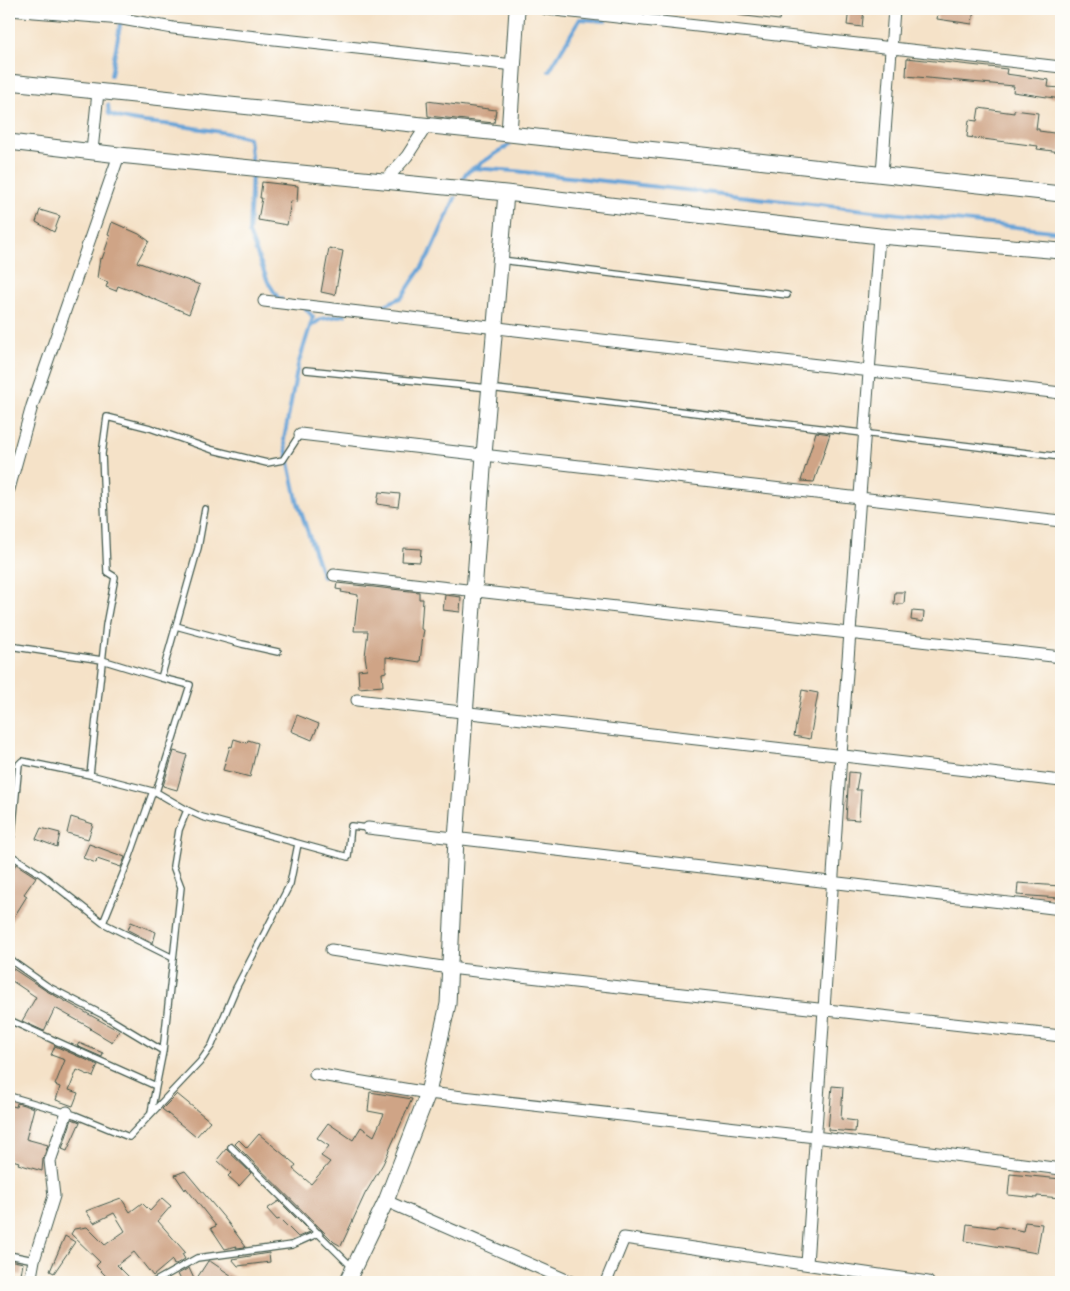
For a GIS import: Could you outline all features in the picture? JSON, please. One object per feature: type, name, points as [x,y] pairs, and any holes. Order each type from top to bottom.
[{"type":"street","points":[[509,134],[518,9]]},
{"type":"street","points":[[546,9],[1061,67]]},
{"type":"street","points":[[882,174],[894,9]]},
{"type":"street","points":[[9,10],[33,14],[122,19],[174,28],[514,65]]},
{"type":"street","points":[[9,82],[1061,194]]},
{"type":"street","points":[[92,151],[98,92]]},
{"type":"street","points":[[385,181],[407,156],[427,125]]},
{"type":"street","points":[[9,142],[119,155],[506,193],[879,236],[1061,251]]},
{"type":"street","points":[[9,489],[32,406],[119,155]]},
{"type":"street","points":[[350,1275],[386,1201],[428,1093],[448,1004],[456,838],[484,455],[506,193]]},
{"type":"street","points":[[807,1264],[849,633],[879,236]]},
{"type":"street","points":[[264,301],[1061,392]]},
{"type":"street","points":[[300,434],[1061,521]]},
{"type":"street","points":[[334,575],[1061,657]]},
{"type":"street","points":[[357,700],[1061,781]]},
{"type":"street","points":[[368,828],[1061,909]]},
{"type":"street","points":[[332,950],[450,968],[1061,1036]]},
{"type":"street","points":[[315,1074],[428,1093],[1061,1169]]},
{"type":"street","points":[[30,1282],[34,1260],[54,1196],[50,1161],[67,1112]]},
{"type":"street","points":[[386,1201],[572,1282]]},
{"type":"street","points":[[606,1282],[624,1238],[928,1282]]},
{"type":"lane","points":[[500,260],[787,294]]},
{"type":"lane","points":[[306,370],[490,388],[1061,457]]},
{"type":"lane","points":[[90,775],[106,625],[115,577],[107,572],[102,454],[107,417],[150,428],[213,450],[267,464],[283,460],[300,434]]},
{"type":"lane","points":[[161,678],[198,548],[205,508]]},
{"type":"lane","points":[[176,626],[278,652]]},
{"type":"lane","points":[[9,646],[102,660],[190,685],[155,791],[103,923]]},
{"type":"lane","points":[[9,844],[12,835],[19,764],[22,761],[155,791],[186,810],[202,817],[348,857],[351,826],[368,828]]},
{"type":"lane","points":[[151,1114],[163,1050],[181,887],[173,866],[179,830],[186,810]]},
{"type":"lane","points":[[9,1096],[67,1112],[129,1137],[200,1062],[212,1045],[236,988],[290,884],[298,844]]},
{"type":"lane","points":[[9,854],[42,874],[103,923],[173,958]]},
{"type":"lane","points":[[9,959],[47,986],[105,1016],[163,1050]]},
{"type":"lane","points":[[9,1020],[156,1086]]},
{"type":"lane","points":[[232,1147],[318,1233],[350,1275]]},
{"type":"lane","points":[[154,1282],[197,1258],[292,1245],[318,1233]]},
{"type":"lane","points":[[9,1255],[34,1260]]},
{"type":"building","points":[[737,9],[781,11],[779,20],[737,15]]},
{"type":"building","points":[[849,9],[864,9],[862,27],[847,25]]},
{"type":"building","points":[[939,9],[974,9],[972,24],[937,19]]},
{"type":"building","points":[[907,58],[1007,69],[1006,74],[1049,80],[1048,87],[1061,88],[1061,99],[1013,92],[1014,86],[906,76]]},
{"type":"building","points":[[427,101],[496,110],[494,123],[428,116]]},
{"type":"building","points":[[979,108],[1014,113],[1014,110],[1038,113],[1036,129],[1061,134],[1061,152],[1037,149],[1038,146],[967,137],[969,120],[977,121]]},
{"type":"building","points":[[262,182],[298,186],[297,202],[291,201],[287,225],[258,220],[262,198],[260,198]]},
{"type":"building","points":[[40,210],[60,216],[54,232],[36,222]]},
{"type":"building","points":[[112,222],[139,234],[149,241],[137,262],[200,285],[189,314],[130,289],[118,286],[116,291],[106,287],[108,282],[97,278],[100,258],[102,259],[110,236],[108,235]]},
{"type":"building","points":[[329,248],[343,251],[335,295],[321,292]]},
{"type":"building","points":[[816,432],[830,434],[814,482],[801,481]]},
{"type":"building","points":[[379,492],[400,494],[398,507],[377,504]]},
{"type":"building","points":[[403,548],[421,549],[420,562],[402,561]]},
{"type":"building","points":[[337,583],[419,592],[419,599],[423,599],[421,629],[424,630],[420,662],[386,657],[386,672],[382,673],[383,686],[359,688],[358,670],[367,669],[365,656],[368,631],[354,631],[358,595],[341,592],[342,590],[336,589]]},
{"type":"building","points":[[895,592],[905,592],[904,604],[894,604]]},
{"type":"building","points":[[445,595],[461,597],[460,612],[443,610]]},
{"type":"building","points":[[912,611],[924,612],[923,622],[911,620]]},
{"type":"building","points":[[802,690],[818,693],[810,739],[794,736]]},
{"type":"building","points":[[297,715],[319,724],[312,740],[291,731]]},
{"type":"building","points":[[234,739],[247,743],[248,740],[258,743],[250,777],[223,770]]},
{"type":"building","points":[[174,751],[187,755],[177,790],[163,786]]},
{"type":"building","points":[[849,772],[859,773],[856,790],[861,790],[859,820],[846,819]]},
{"type":"building","points":[[71,817],[93,824],[88,839],[67,833]]},
{"type":"building","points":[[41,828],[60,833],[57,847],[36,839]]},
{"type":"building","points":[[89,844],[125,857],[121,867],[97,859],[96,863],[83,858]]},
{"type":"building","points":[[16,864],[36,877],[24,894],[27,896],[9,925],[9,876]]},
{"type":"building","points":[[1018,883],[1060,886],[1059,898],[1017,895]]},
{"type":"building","points":[[131,922],[156,932],[153,943],[128,930]]},
{"type":"building","points":[[9,966],[45,990],[119,1031],[112,1042],[55,1008],[44,1031],[22,1021],[36,997],[9,979]]},
{"type":"building","points":[[79,1043],[103,1053],[102,1057],[77,1046]]},
{"type":"building","points":[[55,1046],[98,1065],[93,1077],[77,1070],[69,1090],[78,1093],[73,1106],[56,1100],[60,1087],[55,1085],[65,1060],[51,1055]]},
{"type":"building","points":[[832,1086],[843,1087],[841,1119],[856,1121],[855,1132],[828,1130]]},
{"type":"building","points":[[370,1092],[412,1099],[383,1164],[365,1194],[341,1246],[334,1242],[235,1144],[239,1140],[247,1148],[259,1134],[296,1165],[293,1169],[311,1184],[330,1162],[321,1156],[329,1146],[317,1138],[328,1123],[353,1140],[361,1127],[374,1136],[384,1114],[368,1111]]},
{"type":"building","points":[[177,1094],[210,1121],[196,1137],[162,1109]]},
{"type":"building","points":[[17,1103],[34,1108],[26,1139],[48,1145],[43,1159],[42,1171],[18,1164],[19,1162],[9,1159],[9,1105],[16,1107]]},
{"type":"building","points":[[72,1119],[80,1122],[67,1151],[62,1149]]},
{"type":"building","points":[[226,1149],[251,1173],[239,1186],[228,1176],[231,1173],[217,1160]]},
{"type":"building","points":[[185,1171],[246,1247],[236,1248],[237,1246],[225,1249],[211,1228],[216,1226],[186,1188],[185,1190],[175,1175]]},
{"type":"building","points":[[1010,1174],[1061,1179],[1061,1198],[1008,1195]]},
{"type":"building","points":[[121,1198],[130,1212],[142,1203],[150,1211],[162,1198],[171,1206],[158,1221],[185,1252],[182,1254],[185,1259],[174,1265],[172,1260],[153,1276],[134,1252],[117,1265],[134,1282],[112,1282],[96,1266],[100,1262],[71,1234],[74,1229],[87,1227],[105,1245],[125,1231],[114,1213],[94,1223],[86,1211]]},
{"type":"building","points":[[279,1201],[310,1232],[298,1237],[280,1219],[277,1220],[267,1209]]},
{"type":"building","points":[[1025,1222],[1042,1224],[1037,1253],[965,1241],[967,1224],[997,1228],[997,1226],[1023,1231]]},
{"type":"building","points":[[65,1236],[75,1242],[54,1273],[50,1271]]},
{"type":"building","points":[[269,1253],[270,1262],[238,1266],[232,1259]]},
{"type":"building","points":[[9,1260],[23,1263],[21,1275],[9,1273]]},
{"type":"building","points":[[208,1261],[241,1282],[182,1282],[178,1274],[189,1268],[195,1281]]},
{"type":"waterway","points":[[111,75],[123,9]]},
{"type":"waterway","points":[[549,71],[580,19],[605,21]]},
{"type":"waterway","points":[[108,105],[109,114],[123,118],[229,133],[249,138],[252,165]]},
{"type":"waterway","points":[[463,178],[466,173],[509,145]]},
{"type":"waterway","points":[[473,168],[515,171],[1061,232]]},
{"type":"waterway","points":[[252,172],[249,233],[268,282],[278,298],[281,299]]},
{"type":"waterway","points":[[374,310],[402,297],[429,256],[455,198]]},
{"type":"waterway","points":[[305,308],[313,317],[298,365],[284,439],[297,500],[323,577]]},
{"type":"waterway","points":[[310,327],[321,319],[345,315]]}]
